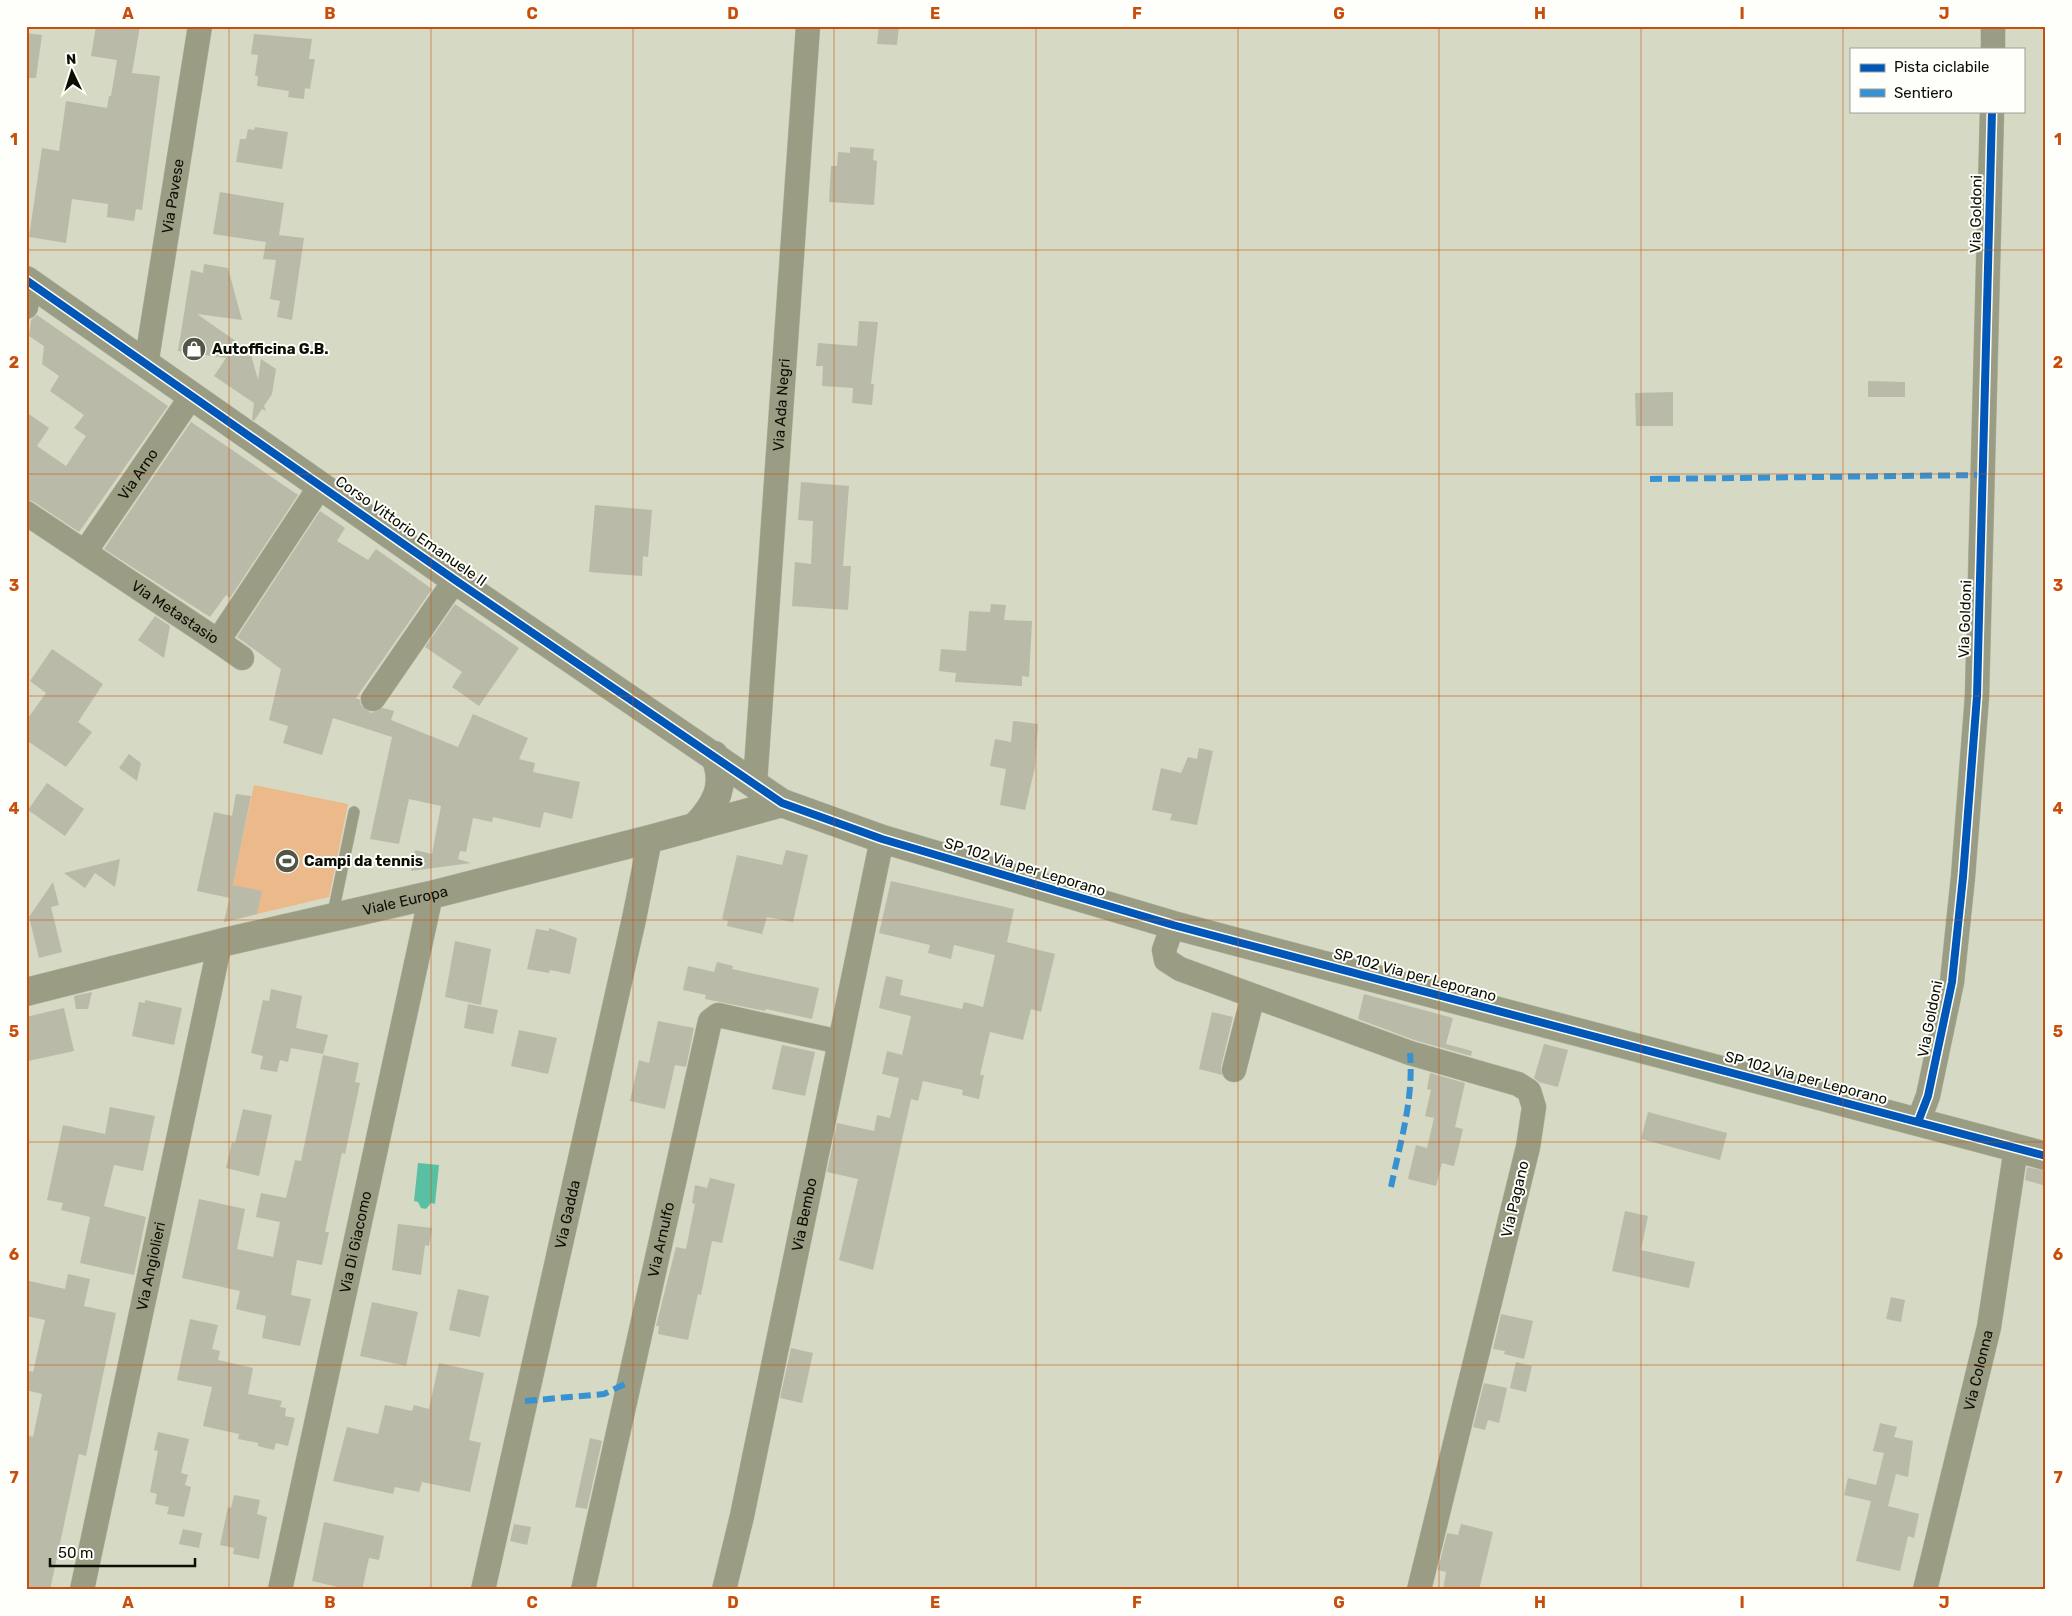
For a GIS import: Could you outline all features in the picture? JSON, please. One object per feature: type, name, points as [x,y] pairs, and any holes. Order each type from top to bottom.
[{"type":"street","name":"Via Pavese","points":[[146,365],[200,26]]},
{"type":"street","name":"Via Ada Negri","points":[[755,783],[808,26]]},
{"type":"street","points":[[1993,48],[1994,26]]},
{"type":"street","name":"Via Goldoni","points":[[1918,1122],[1928,1096],[1952,982],[1963,878],[1977,696],[1992,112]]},
{"type":"street","name":"Corso Vittorio Emanuele II","points":[[28,290],[146,365],[455,580],[782,803]]},
{"type":"street","name":"Via Arno","points":[[85,552],[191,397]]},
{"type":"street","name":"Via Metastasio","points":[[26,513],[218,641],[321,485]]},
{"type":"street","points":[[373,699],[455,580]]},
{"type":"street","points":[[218,641],[242,658]]},
{"type":"street","points":[[694,827],[711,810],[718,795],[720,779],[714,755]]},
{"type":"street","name":"SP 102 Via per Leporano","points":[[782,803],[882,839],[1174,925],[2046,1156]]},
{"type":"street","name":"Viale Europa","points":[[26,992],[220,943],[431,895],[650,840],[782,803]]},
{"type":"street","name":"Via Bembo","points":[[724,1590],[742,1516],[882,839]]},
{"type":"street","name":"Via Gadda","points":[[483,1590],[632,928],[650,840]]},
{"type":"street","name":"Via Di Giacomo","points":[[280,1590],[431,895]]},
{"type":"street","name":"Via Pagano","points":[[1174,925],[1164,950],[1166,960],[1180,969],[1410,1053],[1518,1084],[1529,1091],[1534,1107],[1528,1147],[1419,1590]]},
{"type":"street","name":"Via Angiolieri","points":[[82,1590],[220,943]]},
{"type":"street","points":[[1234,1070],[1253,996]]},
{"type":"street","name":"Via Arnulfo","points":[[582,1590],[710,1021],[718,1016],[840,1042]]},
{"type":"street","name":"Via Colonna","points":[[1925,1590],[1989,1327],[2016,1148]]},
{"type":"lane","points":[[332,918],[354,812]]},
{"type":"shaded area","name":"Campi da tennis","points":[[254,785],[348,804],[329,897],[224,922]]},
{"type":"water","points":[[418,1163],[439,1165],[435,1204],[431,1203],[426,1209],[421,1208],[418,1202],[414,1201]]},
{"type":"building","points":[[96,26],[140,26],[132,73],[160,76],[142,210],[136,209],[134,221],[107,217],[108,204],[72,199],[66,243],[29,237],[42,148],[59,151],[66,101],[107,108],[109,96],[111,96],[117,60],[91,56]]},
{"type":"building","points":[[879,26],[899,26],[897,45],[877,44]]},
{"type":"building","points":[[26,33],[42,35],[36,78],[26,78]]},
{"type":"building","points":[[254,34],[312,39],[309,59],[315,59],[310,89],[305,88],[304,99],[288,97],[289,91],[257,86],[258,76],[255,76],[258,55],[251,54]]},
{"type":"building","points":[[255,127],[288,132],[282,169],[236,162],[240,139],[246,139],[248,129],[254,130]]},
{"type":"building","points":[[850,147],[874,149],[873,160],[877,161],[874,205],[829,202],[831,166],[837,166],[838,152],[850,153]]},
{"type":"building","points":[[220,192],[284,203],[279,235],[304,238],[292,320],[277,317],[280,301],[270,299],[276,260],[263,259],[266,242],[213,234]]},
{"type":"building","points":[[204,264],[228,268],[242,320],[197,314],[250,351],[258,380],[261,359],[276,369],[272,394],[264,406],[266,411],[262,409],[254,421],[252,419],[254,403],[214,376],[226,358],[178,351],[191,270],[203,273]]},
{"type":"building","points":[[37,315],[168,406],[79,532],[34,502],[26,499],[26,412],[49,428],[37,446],[66,466],[86,436],[74,428],[84,415],[50,391],[59,376],[42,364],[44,346],[29,336],[31,320]]},
{"type":"building","points":[[859,321],[878,322],[871,384],[874,384],[872,405],[852,403],[853,388],[822,386],[823,366],[816,366],[818,343],[857,346]]},
{"type":"building","points":[[1868,381],[1905,382],[1905,397],[1868,397]]},
{"type":"building","points":[[1673,392],[1673,426],[1636,426],[1635,393]]},
{"type":"building","points":[[191,422],[298,495],[230,598],[226,595],[210,617],[104,549]]},
{"type":"building","points":[[801,482],[849,486],[843,566],[851,566],[848,610],[792,606],[795,562],[811,564],[813,521],[798,520]]},
{"type":"building","points":[[595,505],[652,510],[648,557],[643,556],[642,576],[589,572]]},
{"type":"building","points":[[320,511],[345,528],[337,541],[368,560],[376,549],[432,589],[356,698],[360,700],[361,705],[371,713],[383,708],[394,711],[391,720],[458,747],[473,714],[528,738],[519,759],[535,763],[533,772],[580,782],[572,819],[544,812],[540,828],[493,817],[492,822],[473,818],[466,852],[460,851],[458,859],[471,863],[411,871],[415,850],[432,854],[441,806],[409,799],[399,844],[370,839],[392,737],[333,718],[322,755],[283,743],[288,726],[269,720],[281,669],[237,637]]},
{"type":"building","points":[[455,604],[519,648],[479,706],[452,687],[462,672],[425,647]]},
{"type":"building","points":[[991,604],[1006,605],[1004,620],[1032,621],[1029,677],[1022,676],[1022,686],[955,682],[956,673],[939,671],[941,649],[966,651],[969,611],[990,612]]},
{"type":"building","points":[[155,616],[170,626],[164,658],[138,640]]},
{"type":"building","points":[[52,649],[103,684],[78,722],[92,732],[66,767],[26,740],[26,721],[46,693],[30,681]]},
{"type":"building","points":[[1013,721],[1038,724],[1035,767],[1025,810],[1000,805],[1006,769],[990,766],[995,739],[1011,742]]},
{"type":"building","points":[[1199,748],[1213,751],[1197,825],[1170,820],[1172,814],[1152,810],[1161,768],[1181,773],[1188,757],[1197,759]]},
{"type":"building","points":[[129,754],[141,763],[137,781],[119,768]]},
{"type":"building","points":[[47,783],[84,809],[65,836],[28,810]]},
{"type":"building","points":[[236,794],[251,796],[230,898],[197,891],[214,812],[232,816]]},
{"type":"building","points":[[786,850],[808,855],[793,922],[767,917],[762,934],[727,926],[728,921],[722,919],[737,855],[782,865]]},
{"type":"building","points":[[120,859],[115,887],[95,873],[85,888],[64,873]]},
{"type":"building","points":[[891,881],[1014,909],[1007,942],[1055,954],[1041,1012],[1031,1009],[1023,1040],[990,1032],[980,1075],[984,1075],[979,1099],[962,1095],[963,1090],[923,1081],[918,1101],[911,1099],[873,1270],[839,1260],[858,1179],[827,1172],[837,1123],[874,1131],[877,1115],[890,1118],[899,1078],[882,1074],[887,1051],[902,1055],[911,1016],[879,1008],[886,976],[903,980],[900,995],[962,1009],[964,1002],[983,1007],[995,955],[954,945],[951,959],[928,953],[930,945],[879,933]]},
{"type":"building","points":[[53,882],[59,905],[51,907],[62,952],[39,958],[29,917]]},
{"type":"building","points":[[233,885],[262,891],[257,914],[224,922]]},
{"type":"building","points":[[549,928],[577,938],[570,974],[550,970],[549,973],[527,969],[536,929],[549,931]]},
{"type":"building","points":[[455,941],[491,949],[481,1005],[445,997]]},
{"type":"building","points":[[717,962],[733,966],[732,969],[819,988],[812,1019],[705,999],[706,995],[683,990],[688,966],[714,972]]},
{"type":"building","points":[[271,989],[302,996],[296,1028],[328,1035],[323,1054],[291,1048],[288,1062],[280,1060],[277,1072],[260,1069],[263,1056],[251,1053],[263,1000],[269,1001]]},
{"type":"building","points":[[92,992],[88,1009],[76,1009],[74,996]]},
{"type":"building","points":[[1364,994],[1453,1018],[1446,1044],[1472,1051],[1471,1056],[1414,1040],[1358,1019]]},
{"type":"building","points":[[145,1000],[182,1008],[174,1045],[132,1036],[139,1002],[145,1003]]},
{"type":"building","points":[[468,1004],[498,1010],[493,1034],[464,1028]]},
{"type":"building","points":[[64,1008],[74,1051],[28,1061],[26,1017]]},
{"type":"building","points":[[1212,1012],[1233,1017],[1221,1067],[1222,1075],[1199,1069]]},
{"type":"building","points":[[658,1021],[694,1028],[686,1067],[675,1065],[665,1109],[630,1101],[639,1060],[649,1063]]},
{"type":"building","points":[[519,1030],[557,1038],[548,1074],[511,1066]]},
{"type":"building","points":[[1544,1044],[1568,1050],[1558,1087],[1539,1082],[1534,1078]]},
{"type":"building","points":[[782,1045],[815,1052],[805,1096],[772,1089]]},
{"type":"building","points":[[323,1055],[359,1063],[355,1082],[360,1083],[345,1154],[342,1153],[325,1232],[329,1232],[322,1265],[297,1260],[291,1295],[311,1299],[300,1346],[262,1338],[266,1316],[236,1309],[240,1291],[182,1278],[199,1199],[245,1209],[237,1249],[273,1257],[280,1222],[256,1217],[261,1193],[286,1198],[295,1160],[301,1161]]},
{"type":"building","points":[[1430,1073],[1465,1083],[1455,1127],[1463,1129],[1454,1166],[1442,1163],[1436,1186],[1408,1179],[1416,1145],[1427,1148],[1434,1118],[1425,1116],[1431,1090],[1427,1089]]},
{"type":"building","points":[[110,1107],[155,1116],[143,1171],[114,1165],[104,1206],[146,1217],[134,1275],[80,1263],[90,1217],[61,1210],[63,1203],[47,1200],[63,1125],[105,1134]]},
{"type":"building","points":[[243,1109],[272,1115],[259,1176],[226,1168],[232,1142],[235,1143]]},
{"type":"building","points":[[1648,1112],[1727,1133],[1720,1160],[1641,1139]]},
{"type":"building","points":[[2027,1167],[2046,1171],[2046,1186],[2025,1180]]},
{"type":"building","points":[[710,1178],[735,1184],[722,1243],[712,1241],[701,1295],[698,1294],[688,1340],[658,1334],[659,1326],[656,1326],[676,1247],[686,1249],[695,1204],[692,1203],[695,1185],[707,1188]]},
{"type":"building","points":[[1625,1211],[1648,1216],[1641,1250],[1695,1262],[1689,1288],[1612,1271]]},
{"type":"building","points":[[398,1224],[432,1228],[429,1246],[425,1245],[421,1275],[392,1270]]},
{"type":"building","points":[[68,1274],[90,1279],[84,1306],[116,1313],[86,1456],[79,1454],[50,1590],[26,1590],[26,1435],[33,1437],[42,1394],[26,1390],[26,1370],[33,1372],[45,1320],[26,1316],[26,1293],[29,1281],[65,1289]]},
{"type":"building","points":[[458,1289],[489,1296],[480,1337],[449,1330]]},
{"type":"building","points":[[1891,1297],[1905,1300],[1901,1322],[1886,1319]]},
{"type":"building","points":[[372,1302],[418,1312],[406,1366],[360,1356]]},
{"type":"building","points":[[1501,1314],[1533,1321],[1524,1359],[1504,1354],[1505,1351],[1493,1349]]},
{"type":"building","points":[[190,1319],[218,1325],[212,1349],[220,1351],[218,1360],[253,1368],[248,1394],[282,1401],[280,1407],[286,1408],[285,1416],[295,1418],[288,1446],[276,1443],[274,1450],[258,1446],[258,1443],[238,1439],[239,1434],[203,1426],[212,1387],[177,1380]]},
{"type":"building","points":[[791,1348],[813,1353],[802,1403],[780,1398]]},
{"type":"building","points":[[1516,1362],[1532,1366],[1526,1392],[1510,1388]]},
{"type":"building","points":[[439,1363],[484,1373],[469,1440],[481,1443],[470,1492],[422,1482],[419,1492],[395,1487],[393,1494],[333,1481],[347,1427],[378,1434],[385,1405],[412,1411],[414,1405],[429,1409]]},
{"type":"building","points":[[1484,1383],[1507,1388],[1499,1423],[1488,1420],[1485,1430],[1473,1427]]},
{"type":"building","points":[[1880,1423],[1897,1427],[1894,1437],[1913,1441],[1908,1477],[1896,1474],[1888,1506],[1919,1514],[1914,1538],[1908,1536],[1900,1571],[1856,1561],[1871,1501],[1844,1495],[1848,1478],[1876,1485],[1884,1453],[1873,1451]]},
{"type":"building","points":[[158,1432],[189,1439],[181,1473],[188,1475],[185,1485],[191,1487],[184,1517],[167,1514],[169,1507],[155,1504],[157,1494],[150,1492],[158,1451],[154,1450]]},
{"type":"building","points":[[590,1438],[602,1441],[587,1509],[575,1507]]},
{"type":"building","points":[[234,1495],[260,1500],[257,1514],[267,1517],[259,1559],[233,1554],[234,1548],[220,1545],[228,1507],[231,1508]]},
{"type":"building","points":[[324,1522],[384,1536],[379,1560],[369,1558],[362,1590],[350,1590],[312,1581]]},
{"type":"building","points":[[514,1524],[531,1527],[527,1545],[510,1541]]},
{"type":"building","points":[[1461,1524],[1493,1532],[1479,1590],[1443,1590],[1446,1572],[1438,1570],[1447,1533],[1458,1535]]},
{"type":"building","points":[[183,1529],[202,1533],[199,1548],[179,1544]]},
{"type":"marked path","points":[[1650,479],[1983,475]]},
{"type":"marked path","points":[[1391,1187],[1408,1104],[1411,1070],[1410,1053]]},
{"type":"marked path","points":[[525,1401],[604,1394],[629,1382]]},
{"type":"cycle path","points":[[1918,1122],[1928,1096],[1952,982],[1963,877],[1977,696],[1992,112]]},
{"type":"cycle path","points":[[26,280],[455,580],[782,803],[882,839],[1173,925],[2046,1156]]},
{"type":"place","name":"Autofficina G.B.","points":[[194,349]]},
{"type":"place","name":"Campi da tennis","points":[[287,861]]}]
